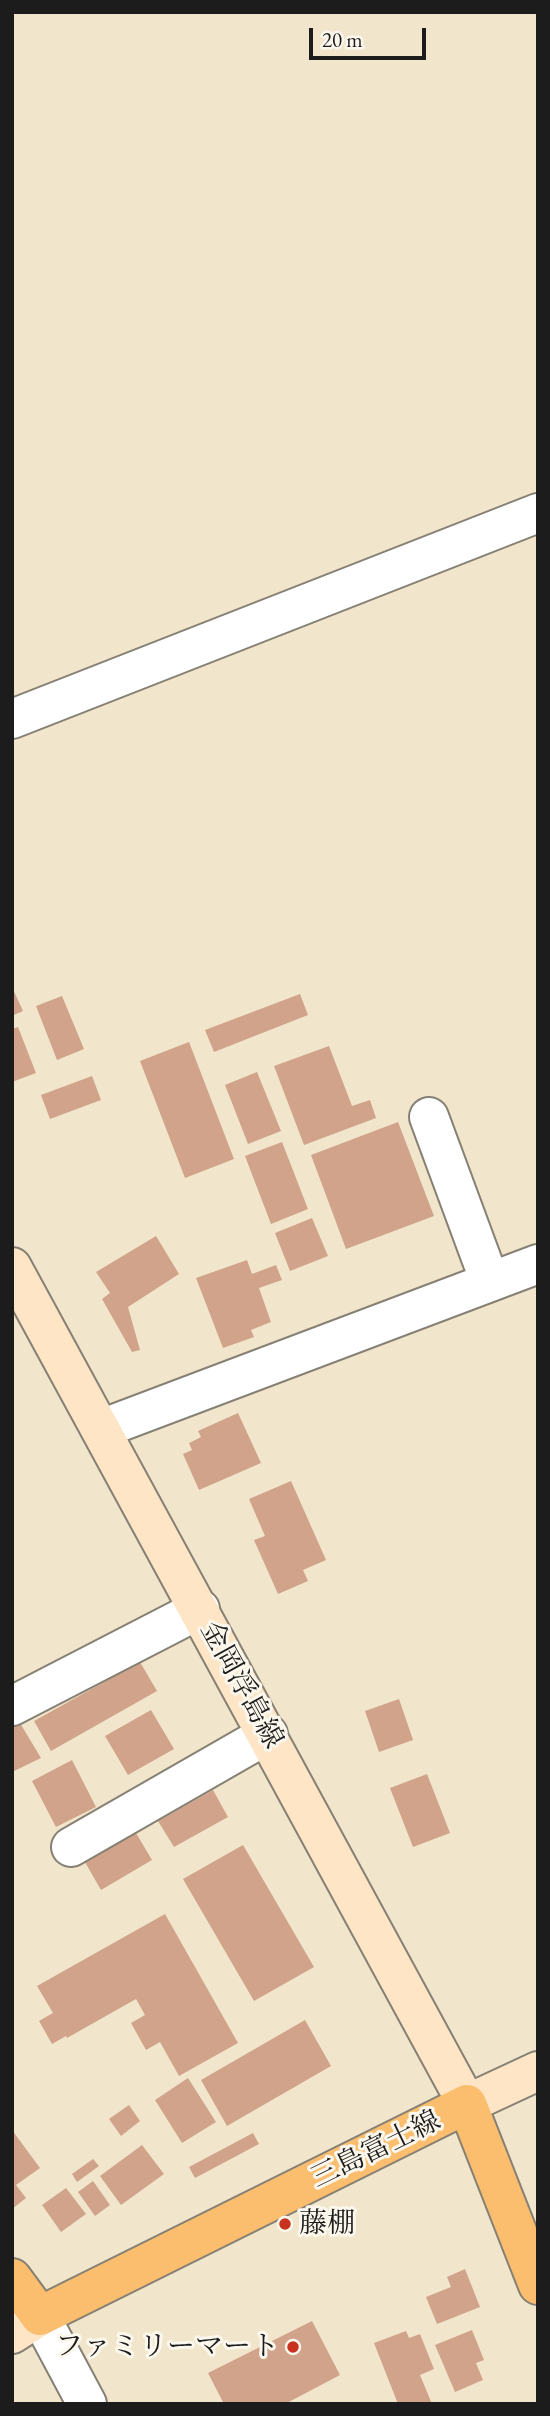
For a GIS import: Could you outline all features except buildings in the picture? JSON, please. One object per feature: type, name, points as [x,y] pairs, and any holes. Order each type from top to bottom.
[{"type":"main road","name":"三島富士線","points":[[26,2325],[467,2104],[538,2286]]},
{"type":"main road","points":[[12,2278],[26,2325]]},
{"type":"street","points":[[12,719],[538,513]]},
{"type":"street","points":[[429,1117],[490,1282]]},
{"type":"street","points":[[101,1429],[538,1264]]},
{"type":"street","name":"金岡浮島線","points":[[12,1267],[467,2104]]},
{"type":"street","points":[[12,1706],[200,1609]]},
{"type":"street","points":[[71,1847],[268,1734]]},
{"type":"street","points":[[467,2104],[538,2071]]},
{"type":"street","points":[[26,2325],[87,2404]]},
{"type":"place","name":"藤棚","points":[[285,2224]]},
{"type":"place","name":"ファミリーマート","points":[[293,2347]]}]
